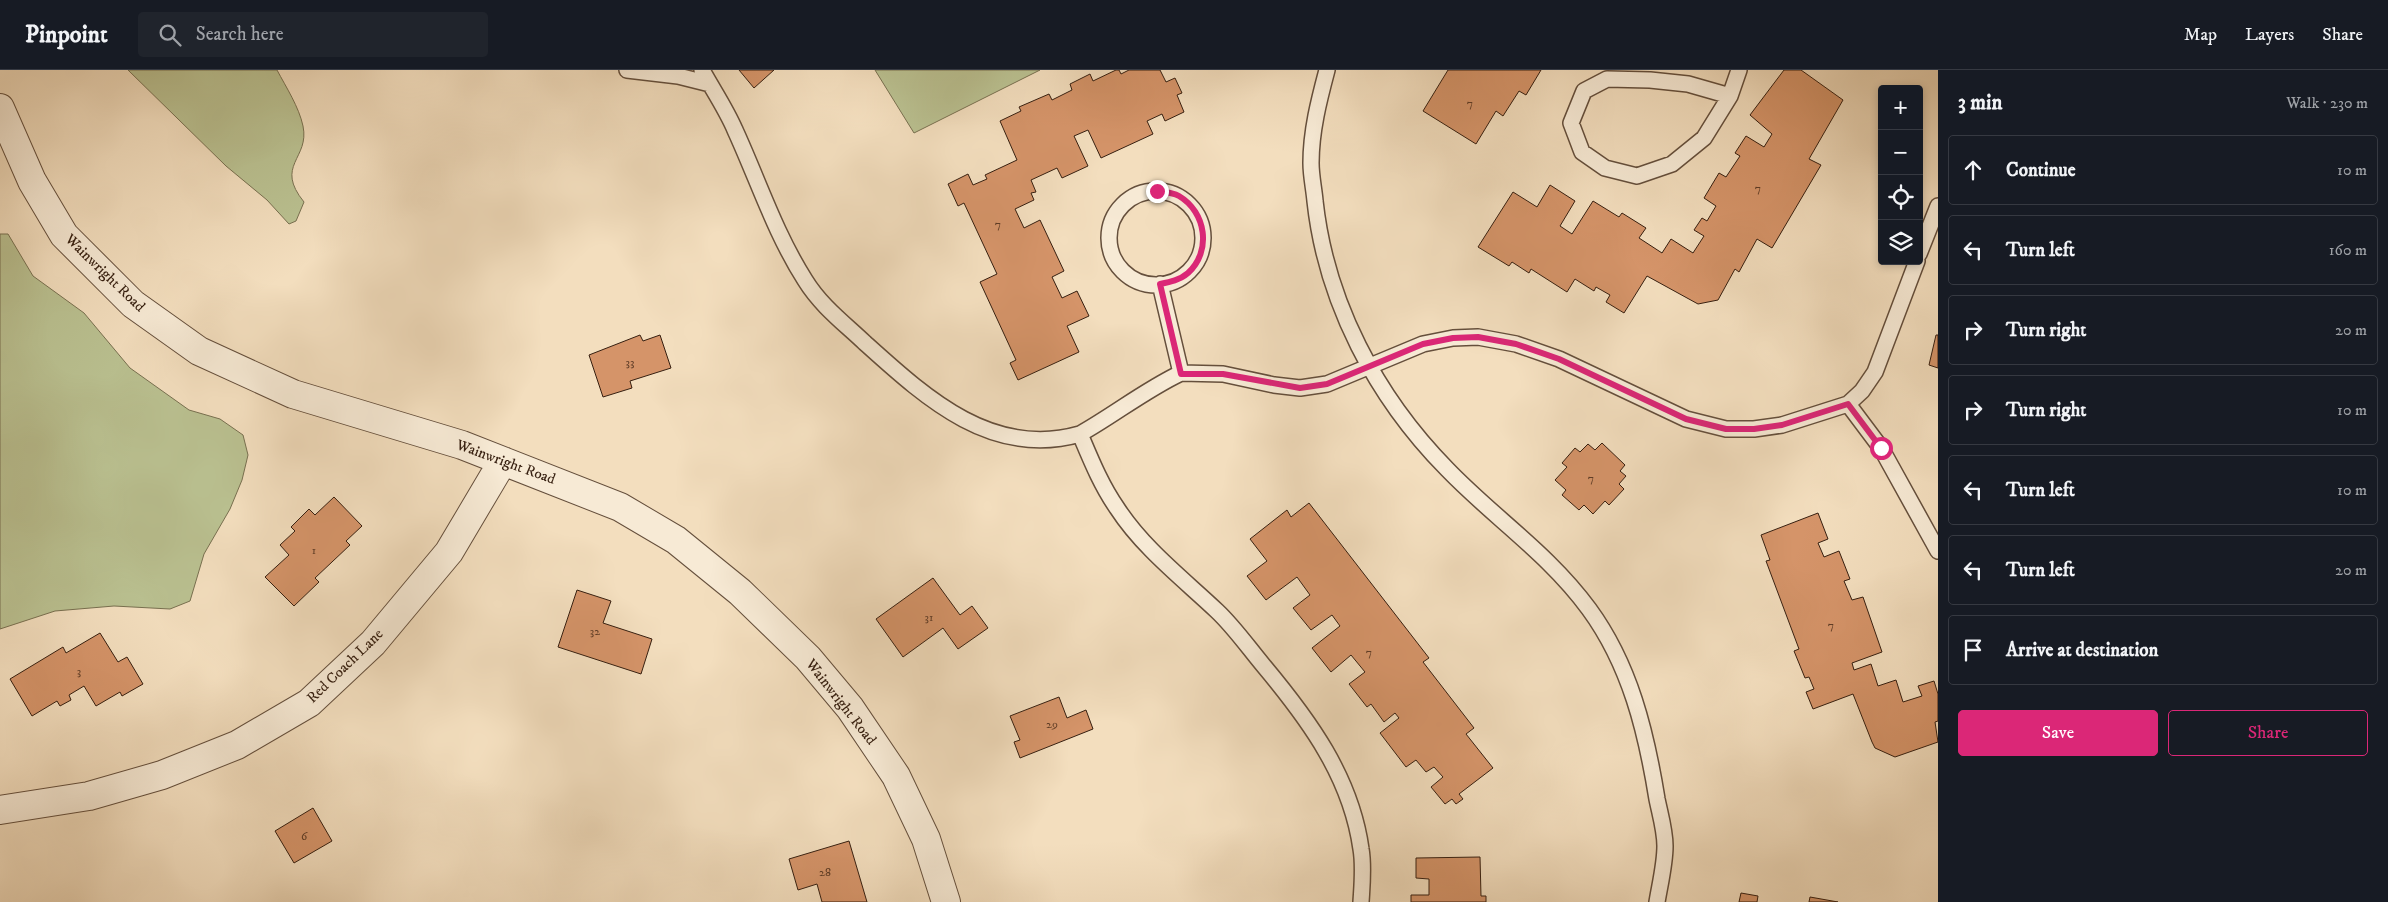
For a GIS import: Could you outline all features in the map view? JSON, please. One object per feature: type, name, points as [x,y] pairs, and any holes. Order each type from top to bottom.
[{"type":"street","name":"Wainwright Road","points":[[0,108],[32,181],[64,234],[133,304],[199,350],[293,394],[462,446],[620,507],[676,540],[740,592],[808,658],[850,708],[896,776],[926,839],[946,902]]},
{"type":"street","name":"Red Coach Lane","points":[[0,810],[89,796],[162,775],[237,745],[309,703],[373,642],[449,552],[503,461]]},
{"type":"lane","points":[[627,70],[678,76],[710,84]]},
{"type":"lane","points":[[702,70],[734,128],[782,239],[806,282],[825,308],[910,384],[965,421],[995,434],[1029,440],[1060,440],[1080,434],[1111,417],[1161,383],[1181,374],[1223,374],[1300,388],[1327,384],[1423,344],[1453,338],[1478,337],[1516,344],[1559,359],[1686,419],[1726,429],[1754,429],[1782,425],[1848,404],[1862,391],[1875,372],[1915,265]]},
{"type":"lane","points":[[1327,70],[1316,109],[1311,164],[1318,226],[1333,284],[1344,315],[1369,365],[1388,397],[1414,432],[1447,469],[1559,572],[1589,609],[1610,643],[1628,678],[1642,721],[1651,760],[1665,845],[1657,902]]},
{"type":"lane","points":[[1730,96],[1688,84],[1650,80],[1607,79],[1584,90],[1571,123],[1582,152],[1605,168],[1637,176],[1672,164],[1704,138],[1730,96],[1740,70]]},
{"type":"lane","points":[[1146,192],[1170,193],[1179,196],[1189,204],[1199,218],[1203,232],[1200,254],[1188,272],[1176,280],[1160,284],[1136,280],[1121,269],[1112,255],[1109,237],[1112,222],[1118,211],[1128,200],[1146,192]]},
{"type":"lane","points":[[1923,244],[1938,206]]},
{"type":"lane","points":[[1160,284],[1181,374]]},
{"type":"lane","points":[[1848,404],[1881,448],[1938,551]]},
{"type":"lane","points":[[1080,434],[1100,482],[1117,510],[1140,538],[1219,613],[1292,700],[1316,732],[1335,766],[1356,824],[1362,850],[1361,902]]},
{"type":"green space","points":[[128,70],[277,70],[295,104],[303,126],[304,137],[302,147],[292,170],[292,179],[304,202],[296,221],[289,224],[267,200],[226,166]]},
{"type":"green space","points":[[875,70],[1040,70],[914,133]]},
{"type":"green space","points":[[0,234],[8,234],[33,276],[84,313],[130,368],[189,410],[220,419],[243,435],[248,455],[242,480],[230,509],[204,554],[190,601],[170,609],[114,606],[55,611],[0,629]]},
{"type":"building","points":[[739,70],[774,70],[754,88]]},
{"type":"building","points":[[1119,70],[1121,74],[1129,70],[1160,70],[1166,82],[1175,78],[1182,93],[1177,95],[1184,112],[1165,121],[1162,114],[1147,121],[1153,134],[1101,158],[1088,130],[1074,136],[1088,166],[1062,178],[1057,168],[1031,180],[1036,192],[1031,193],[1034,200],[1015,209],[1024,228],[1040,220],[1064,271],[1052,277],[1062,298],[1077,291],[1089,316],[1067,326],[1079,352],[1018,380],[1010,363],[1016,360],[980,282],[997,274],[964,203],[958,206],[948,184],[968,174],[973,185],[987,179],[985,175],[1017,160],[1000,121],[1021,111],[1019,107],[1049,94],[1052,100],[1072,90],[1070,84],[1090,74],[1093,81]]},
{"type":"building","points":[[1448,70],[1541,70],[1526,95],[1519,91],[1503,116],[1496,111],[1476,144],[1423,111]]},
{"type":"building","points":[[1784,70],[1801,70],[1843,100],[1809,159],[1821,165],[1772,248],[1757,239],[1739,272],[1735,269],[1718,300],[1698,304],[1647,276],[1624,313],[1606,302],[1610,295],[1596,287],[1594,291],[1575,279],[1567,292],[1531,269],[1529,273],[1512,262],[1509,266],[1478,247],[1513,192],[1537,207],[1550,185],[1575,201],[1560,226],[1572,234],[1593,201],[1619,217],[1622,213],[1646,228],[1639,238],[1662,253],[1671,239],[1693,253],[1704,236],[1694,230],[1702,218],[1707,221],[1716,206],[1704,198],[1719,173],[1726,177],[1740,156],[1735,153],[1746,136],[1764,147],[1772,134],[1750,115]]},
{"type":"building","points":[[640,335],[643,341],[660,335],[671,368],[630,381],[632,388],[603,397],[589,355]]},
{"type":"building","points":[[1936,335],[1938,335],[1938,368],[1929,365]]},
{"type":"building","points":[[1602,443],[1625,465],[1620,471],[1626,476],[1619,484],[1624,489],[1609,505],[1605,501],[1593,514],[1584,505],[1579,510],[1562,495],[1566,490],[1555,480],[1567,467],[1562,463],[1575,448],[1580,452],[1588,444],[1595,450]]},
{"type":"building","points":[[334,497],[362,526],[346,541],[350,545],[315,578],[319,582],[294,606],[265,577],[289,555],[280,545],[295,531],[291,527],[309,509],[315,515]]},
{"type":"building","points":[[1309,503],[1429,658],[1423,662],[1474,728],[1466,734],[1493,768],[1459,794],[1463,799],[1456,804],[1452,799],[1445,804],[1431,787],[1443,777],[1434,767],[1426,772],[1416,760],[1406,767],[1380,733],[1399,718],[1395,713],[1384,722],[1371,704],[1367,707],[1349,684],[1365,672],[1351,655],[1331,672],[1312,648],[1340,626],[1332,615],[1311,630],[1293,608],[1310,595],[1297,577],[1266,600],[1247,576],[1267,561],[1250,539],[1287,510],[1291,517]]},
{"type":"building","points":[[1818,513],[1828,539],[1818,543],[1824,557],[1839,551],[1850,579],[1844,581],[1852,600],[1863,597],[1882,652],[1852,663],[1854,670],[1871,664],[1878,686],[1896,680],[1903,702],[1922,696],[1918,686],[1934,681],[1938,694],[1938,721],[1935,722],[1938,742],[1895,757],[1875,748],[1853,694],[1813,709],[1806,692],[1814,689],[1809,677],[1805,678],[1794,651],[1799,649],[1766,561],[1770,560],[1761,535]]},
{"type":"building","points":[[933,578],[960,615],[972,606],[988,628],[958,649],[943,628],[903,657],[876,619]]},
{"type":"building","points":[[577,590],[611,601],[603,623],[652,639],[641,674],[558,647]]},
{"type":"building","points":[[100,633],[118,662],[127,657],[143,684],[122,696],[120,692],[96,706],[84,686],[69,695],[71,700],[60,706],[57,701],[32,716],[10,679],[63,647],[66,653]]},
{"type":"building","points":[[1059,697],[1067,718],[1086,710],[1093,729],[1020,758],[1014,742],[1020,740],[1010,716]]},
{"type":"building","points":[[313,808],[332,841],[294,863],[275,831]]},
{"type":"building","points":[[849,841],[867,902],[822,902],[817,884],[798,890],[789,859]]},
{"type":"building","points":[[1480,857],[1481,896],[1486,896],[1486,902],[1411,902],[1411,895],[1429,895],[1429,879],[1416,878],[1416,858]]},
{"type":"building","points":[[1741,893],[1758,896],[1757,902],[1739,902]]},
{"type":"building","points":[[1810,897],[1838,902],[1809,902]]},
{"type":"route","points":[[1157,191],[1179,196],[1189,204],[1199,218],[1203,232],[1203,246],[1197,261],[1188,272],[1176,280],[1160,284],[1181,374],[1223,374],[1274,385],[1300,388],[1327,384],[1423,344],[1453,338],[1478,337],[1516,344],[1559,359],[1686,419],[1726,429],[1754,429],[1782,425],[1848,404],[1881,448]]}]
